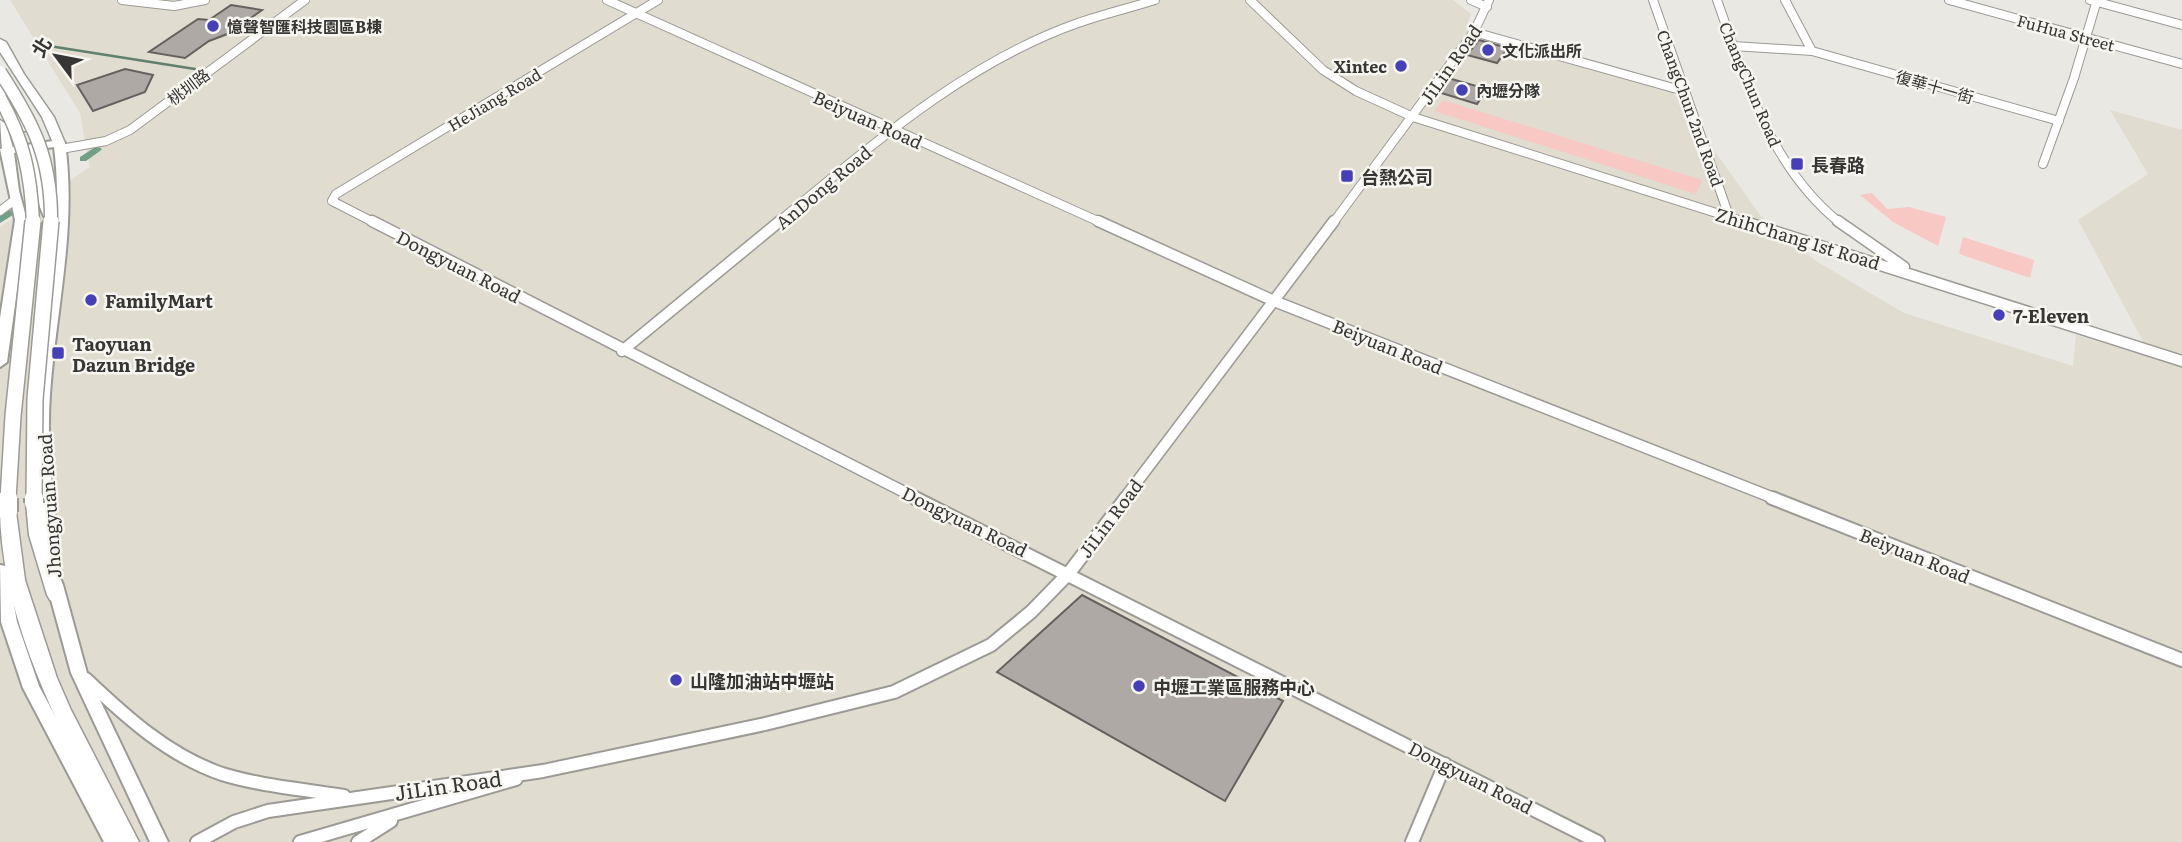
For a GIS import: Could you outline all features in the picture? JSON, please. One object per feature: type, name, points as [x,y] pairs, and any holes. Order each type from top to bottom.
[{"type":"highway","points":[[0,42],[48,117],[60,146]]},
{"type":"highway","points":[[0,59],[18,74]]},
{"type":"highway","points":[[0,72],[33,124],[46,159],[50,208],[32,445],[38,534],[56,595]]},
{"type":"highway","points":[[0,86],[36,150]]},
{"type":"highway","points":[[0,98],[16,128],[29,165],[34,229],[9,447],[8,512],[16,580],[48,678],[63,714],[129,842]]},
{"type":"highway","points":[[0,124],[5,155]]},
{"type":"main road","points":[[0,362],[22,220],[5,155],[60,146]]},
{"type":"main road","name":"Jhongyuan Road","points":[[60,146],[65,186],[43,395],[42,464],[56,595],[79,673],[159,842]]},
{"type":"main road","points":[[36,150],[43,196],[60,249]]},
{"type":"main road","points":[[0,183],[15,195]]},
{"type":"main road","points":[[0,571],[9,622],[31,688],[114,842]]},
{"type":"street","points":[[122,0],[172,7],[192,5],[205,0]]},
{"type":"street","name":"桃圳路","points":[[60,146],[114,132],[294,0]]},
{"type":"street","name":"桃圳路","points":[[60,146],[106,141],[130,130],[305,0]]},
{"type":"street","name":"Beiyuan Road","points":[[607,0],[1274,302],[2182,660]]},
{"type":"street","name":"HeJiang Road","points":[[332,201],[336,194],[658,0]]},
{"type":"street","name":"AnDong Road","points":[[622,351],[892,129],[953,87],[1017,50],[1085,20],[1155,0]]},
{"type":"street","name":"ZhihChang 1st Road","points":[[1250,0],[1323,70],[1356,91],[1413,117],[2182,361]]},
{"type":"street","points":[[1471,0],[1488,3]]},
{"type":"street","name":"ChangChun 2nd Road","points":[[1653,0],[1729,216]]},
{"type":"street","name":"ChangChun Road","points":[[1717,0],[1764,121],[1785,163],[1801,186],[1818,205],[1914,274]]},
{"type":"street","points":[[1785,0],[1812,51]]},
{"type":"street","name":"FuHua Street","points":[[1949,0],[2182,64]]},
{"type":"street","points":[[2043,163],[2086,38],[2094,1],[2182,25]]},
{"type":"street","name":"JiLin Road","points":[[198,842],[234,822],[268,811],[543,771],[765,724],[894,692],[991,645],[1031,612],[1069,573],[1413,117],[1474,32],[1488,3]]},
{"type":"street","points":[[1474,32],[1684,91]]},
{"type":"street","name":"復華十一街","points":[[1733,46],[1812,51],[2059,121]]},
{"type":"street","points":[[0,211],[15,195]]},
{"type":"street","name":"Dongyuan Road","points":[[332,201],[622,351],[1069,573],[1598,842]]},
{"type":"street","points":[[79,673],[128,720],[174,751],[208,769],[354,798]]},
{"type":"street","points":[[1412,842],[1446,764]]},
{"type":"street","name":"JiLin Road","points":[[402,814],[543,771]]},
{"type":"street","points":[[300,842],[402,814]]},
{"type":"street","points":[[358,842],[402,814]]},
{"type":"shaded area","points":[[10,0],[1453,0],[1471,14],[1466,30],[1670,88],[1760,215],[1816,261],[1904,313],[2073,366],[2076,335],[2152,358],[2078,220],[2148,174],[2110,110],[2182,130],[2182,842],[0,842],[0,227],[90,167],[80,113]]},
{"type":"shaded area","points":[[1443,100],[1702,180],[1696,194],[1434,111]]},
{"type":"shaded area","points":[[1872,193],[1887,209],[1909,207],[1946,217],[1938,246],[1893,222],[1860,195]]},
{"type":"shaded area","points":[[1963,237],[2034,260],[2030,278],[1959,254]]},
{"type":"building","name":"憶聲智匯科技園區B棟","points":[[231,5],[262,10],[230,33],[209,41],[185,58],[149,52],[198,19],[209,20]]},
{"type":"building","name":"文化派出所","points":[[1479,40],[1508,48],[1497,63],[1467,55]]},
{"type":"building","points":[[125,69],[153,75],[145,92],[93,111],[77,85]]},
{"type":"building","name":"內壢分隊","points":[[1448,78],[1487,89],[1477,104],[1438,92]]},
{"type":"building","name":"中壢工業區服務中心","points":[[1082,595],[1283,701],[1225,801],[997,672]]},
{"type":"waterway","points":[[43,45],[195,69]]},
{"type":"waterway","points":[[83,159],[97,149]]},
{"type":"waterway","points":[[0,220],[9,213]]},
{"type":"place","name":"憶聲智匯科技園區B棟","points":[[213,26]]},
{"type":"place","name":"文化派出所","points":[[1488,50]]},
{"type":"place","name":"Xintec","points":[[1401,66]]},
{"type":"place","name":"內壢分隊","points":[[1462,90]]},
{"type":"place","name":"長春路","points":[[1797,164]]},
{"type":"place","name":"台熱公司","points":[[1347,176]]},
{"type":"place","name":"FamilyMart","points":[[91,300]]},
{"type":"place","name":"7-Eleven","points":[[1999,315]]},
{"type":"place","name":"Taoyuan Dazun Bridge","points":[[58,353]]},
{"type":"place","name":"山隆加油站中壢站","points":[[676,680]]},
{"type":"place","name":"中壢工業區服務中心","points":[[1139,686]]}]
